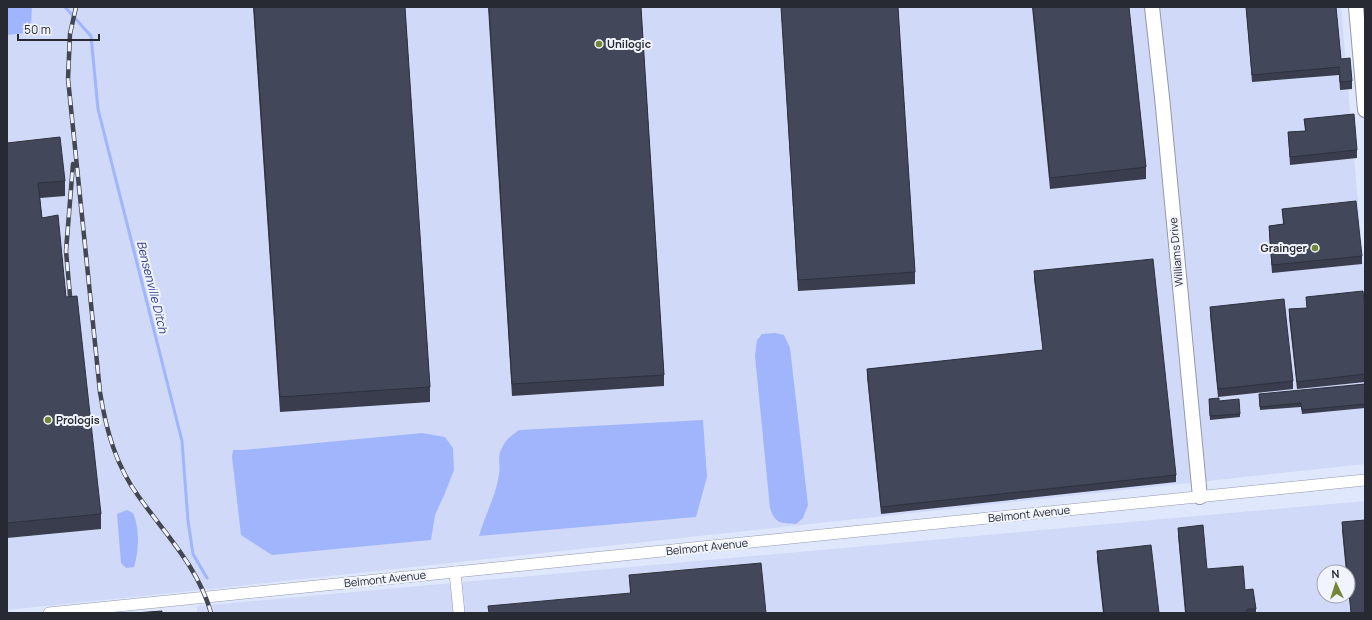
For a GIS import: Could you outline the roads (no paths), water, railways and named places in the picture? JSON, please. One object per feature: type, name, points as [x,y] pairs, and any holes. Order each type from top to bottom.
[{"type":"main road","name":"Williams Drive","points":[[1152,7],[1163,104],[1200,497]]},
{"type":"main road","points":[[1356,7],[1365,110]]},
{"type":"street","name":"Belmont Avenue","points":[[49,613],[113,610],[455,572],[1365,480]]},
{"type":"street","points":[[455,572],[459,613]]},
{"type":"water","points":[[7,7],[32,7],[31,24],[25,33],[7,35]]},
{"type":"water","points":[[775,333],[784,335],[790,348],[808,505],[803,518],[796,524],[779,522],[774,517],[770,508],[755,356],[757,340],[762,334]]},
{"type":"water","points":[[703,420],[707,477],[696,517],[479,536],[498,482],[500,453],[506,441],[519,430]]},
{"type":"water","points":[[422,433],[445,437],[453,448],[454,470],[435,515],[431,540],[272,555],[241,535],[232,457],[233,450]]},
{"type":"water","points":[[127,510],[133,513],[137,526],[138,540],[134,567],[126,568],[121,563],[117,514]]},
{"type":"waterway","name":"Bensenville Ditch","points":[[65,7],[91,36],[98,109],[182,441],[188,521],[193,554],[207,578]]},
{"type":"railway","points":[[76,7],[70,34],[68,79],[100,392],[105,420],[113,447],[124,473],[139,497],[190,566],[205,596],[211,613]]},
{"type":"railway","points":[[71,307],[66,251],[73,164]]},
{"type":"place","name":"Unilogic","points":[[599,44]]},
{"type":"place","name":"Grainger","points":[[1315,248]]},
{"type":"place","name":"Prologis","points":[[48,420]]}]
